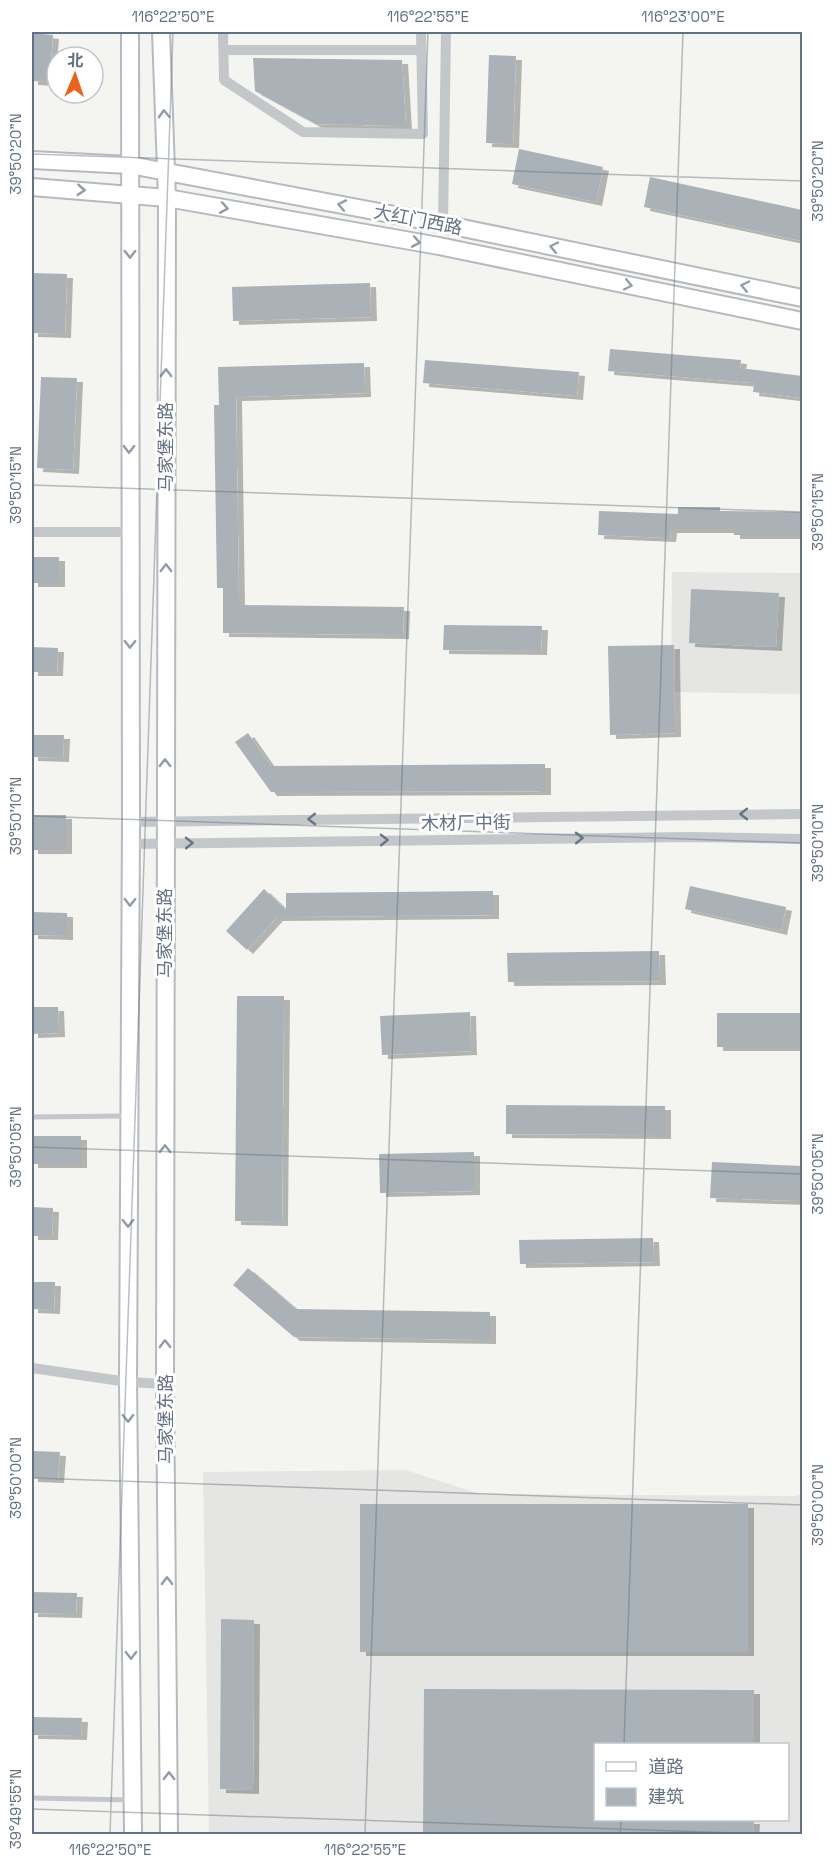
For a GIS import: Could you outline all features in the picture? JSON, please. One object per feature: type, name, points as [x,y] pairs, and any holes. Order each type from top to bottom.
[{"type":"main road","name":"马家堡东路","points":[[130,32],[131,844],[128,1382],[133,1834]]},
{"type":"main road","name":"马家堡东路","points":[[161,32],[167,198],[165,1384],[169,1834]]},
{"type":"main road","name":"大红门西路","points":[[32,160],[130,165],[443,224],[802,298]]},
{"type":"main road","name":"大红门西路","points":[[32,187],[167,198],[439,246],[802,321]]},
{"type":"street","points":[[223,32],[224,80],[303,132],[423,134],[421,32]]},
{"type":"street","points":[[443,224],[446,32]]},
{"type":"street","points":[[224,51],[421,50]]},
{"type":"street","points":[[32,532],[129,532]]},
{"type":"street","name":"木材厂中街","points":[[131,822],[802,814]]},
{"type":"street","name":"木材厂中街","points":[[131,844],[690,837],[802,839]]},
{"type":"street","points":[[32,1368],[128,1382],[165,1384]]},
{"type":"lane","points":[[32,1117],[128,1116]]},
{"type":"lane","points":[[32,1798],[132,1800]]},
{"type":"shaded area","points":[[672,572],[802,573],[802,694],[671,692]]},
{"type":"shaded area","points":[[406,1470],[480,1494],[794,1496],[802,1494],[802,1834],[209,1834],[203,1472]]},
{"type":"building","points":[[32,33],[53,35],[52,45],[45,45],[45,82],[32,81]]},
{"type":"building","points":[[489,55],[516,56],[513,144],[486,143]]},
{"type":"building","points":[[253,58],[402,60],[406,126],[316,124],[255,91]]},
{"type":"building","points":[[519,149],[603,167],[596,202],[512,184]]},
{"type":"building","points":[[650,177],[802,210],[802,241],[644,207]]},
{"type":"building","points":[[32,273],[67,274],[65,334],[32,333]]},
{"type":"building","points":[[370,283],[371,317],[233,321],[232,287]]},
{"type":"building","points":[[610,349],[741,360],[740,368],[802,376],[802,398],[753,392],[754,383],[608,371]]},
{"type":"building","points":[[425,360],[579,372],[577,396],[423,383]]},
{"type":"building","points":[[364,363],[365,393],[236,397],[239,605],[404,607],[403,635],[223,633],[223,588],[217,588],[214,405],[219,405],[218,367]]},
{"type":"building","points":[[41,377],[77,378],[73,470],[37,468]]},
{"type":"building","points":[[678,507],[720,507],[720,511],[802,512],[802,535],[734,535],[734,529],[671,529],[670,538],[598,535],[599,511],[678,514]]},
{"type":"building","points":[[32,557],[59,557],[59,583],[32,583]]},
{"type":"building","points":[[691,589],[779,593],[776,647],[689,643]]},
{"type":"building","points":[[444,625],[542,626],[541,651],[443,650]]},
{"type":"building","points":[[674,645],[675,733],[610,735],[608,646]]},
{"type":"building","points":[[32,647],[58,648],[57,672],[32,672]]},
{"type":"building","points":[[248,733],[271,766],[545,764],[545,791],[271,792],[235,742]]},
{"type":"building","points":[[32,735],[64,735],[63,758],[32,757]]},
{"type":"building","points":[[32,815],[66,815],[66,850],[32,850]]},
{"type":"building","points":[[690,886],[786,907],[781,931],[685,909]]},
{"type":"building","points":[[264,889],[286,910],[286,893],[493,891],[493,915],[277,917],[247,950],[226,931]]},
{"type":"building","points":[[32,912],[67,913],[67,936],[32,935]]},
{"type":"building","points":[[659,951],[660,981],[508,982],[507,953]]},
{"type":"building","points":[[237,996],[284,996],[282,1222],[235,1221]]},
{"type":"building","points":[[32,1007],[58,1007],[59,1033],[32,1034]]},
{"type":"building","points":[[470,1012],[471,1051],[382,1055],[380,1016]]},
{"type":"building","points":[[717,1013],[802,1013],[802,1047],[717,1047]]},
{"type":"building","points":[[506,1105],[665,1106],[665,1135],[506,1134]]},
{"type":"building","points":[[32,1136],[81,1136],[81,1164],[32,1164]]},
{"type":"building","points":[[474,1152],[474,1191],[380,1193],[379,1154]]},
{"type":"building","points":[[712,1162],[802,1166],[801,1201],[710,1198]]},
{"type":"building","points":[[32,1207],[53,1208],[52,1236],[32,1236]]},
{"type":"building","points":[[653,1238],[654,1262],[520,1264],[519,1240]]},
{"type":"building","points":[[248,1268],[296,1309],[490,1312],[490,1340],[294,1337],[233,1285]]},
{"type":"building","points":[[32,1282],[55,1282],[54,1310],[32,1309]]},
{"type":"building","points":[[32,1451],[60,1452],[58,1479],[32,1478]]},
{"type":"building","points":[[360,1504],[748,1504],[748,1652],[360,1652]]},
{"type":"building","points":[[32,1592],[77,1593],[76,1614],[32,1613]]},
{"type":"building","points":[[221,1619],[254,1620],[253,1790],[220,1789]]},
{"type":"building","points":[[424,1689],[754,1690],[754,1743],[594,1743],[594,1821],[754,1821],[753,1834],[423,1834]]},
{"type":"building","points":[[32,1717],[82,1718],[81,1736],[32,1735]]}]
